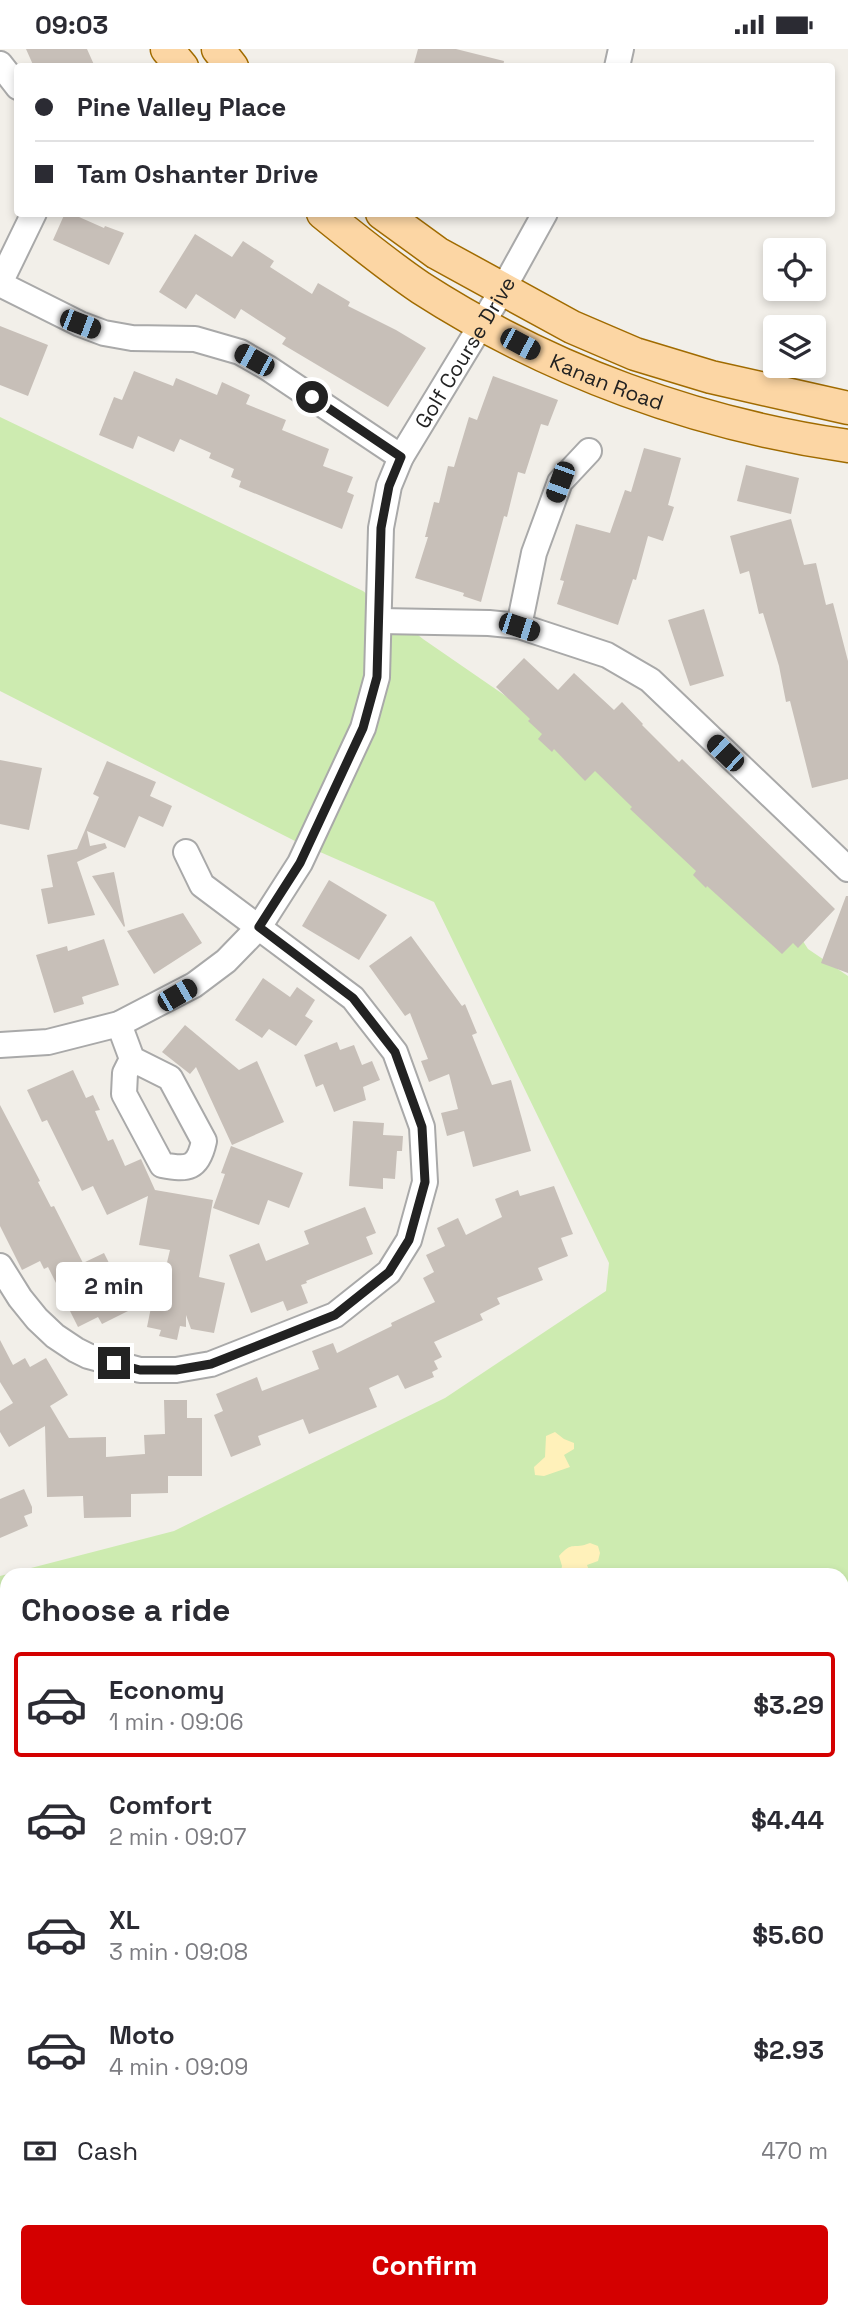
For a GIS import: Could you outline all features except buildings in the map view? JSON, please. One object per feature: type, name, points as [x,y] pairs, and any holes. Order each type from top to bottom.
[{"type":"main road","points":[[167,49],[179,63]]},
{"type":"main road","points":[[218,49],[229,63]]},
{"type":"main road","name":"Kanan Road","points":[[328,217],[420,287],[481,324],[559,365],[709,418],[848,446]]},
{"type":"main road","name":"Kanan Road","points":[[388,217],[437,253],[572,327],[635,354],[711,377],[848,408]]},
{"type":"street","points":[[0,64],[14,82]]},
{"type":"street","points":[[32,217],[0,284],[104,333],[132,338],[195,339],[240,352],[401,457]]},
{"type":"street","name":"Golf Course Drive","points":[[0,1045],[48,1042],[119,1024],[194,985],[226,961],[259,927],[300,863],[363,728],[377,677],[381,528],[389,486],[401,457],[503,289],[543,217]]},
{"type":"street","points":[[519,627],[534,553],[560,482],[589,451]]},
{"type":"street","points":[[380,621],[489,623],[519,627],[607,655],[650,680],[845,861]]},
{"type":"street","points":[[0,1266],[37,1319],[76,1350],[88,1356],[140,1370],[176,1370],[211,1364],[335,1315],[389,1272],[409,1240],[425,1182],[422,1127],[395,1052],[353,998],[202,885],[186,852]]},
{"type":"street","points":[[119,1024],[132,1059]]},
{"type":"green space","points":[[0,417],[363,591],[423,639],[536,717],[733,832],[808,949],[848,976],[848,1568],[31,1568],[174,1531],[445,1398],[606,1291],[609,1263],[434,902],[295,841],[0,691]]},
{"type":"sand","points":[[555,1432],[574,1443],[574,1449],[564,1455],[570,1467],[544,1476],[535,1475],[534,1467],[545,1457],[546,1436]]},
{"type":"sand","points":[[590,1543],[598,1546],[598,1561],[587,1565],[588,1568],[562,1568],[559,1556],[570,1547]]},
{"type":"route","points":[[114,1363],[140,1370],[176,1370],[211,1364],[335,1315],[389,1272],[409,1240],[425,1182],[422,1127],[395,1052],[353,998],[259,927],[300,863],[363,728],[377,677],[381,528],[389,486],[401,457],[312,397]]}]
